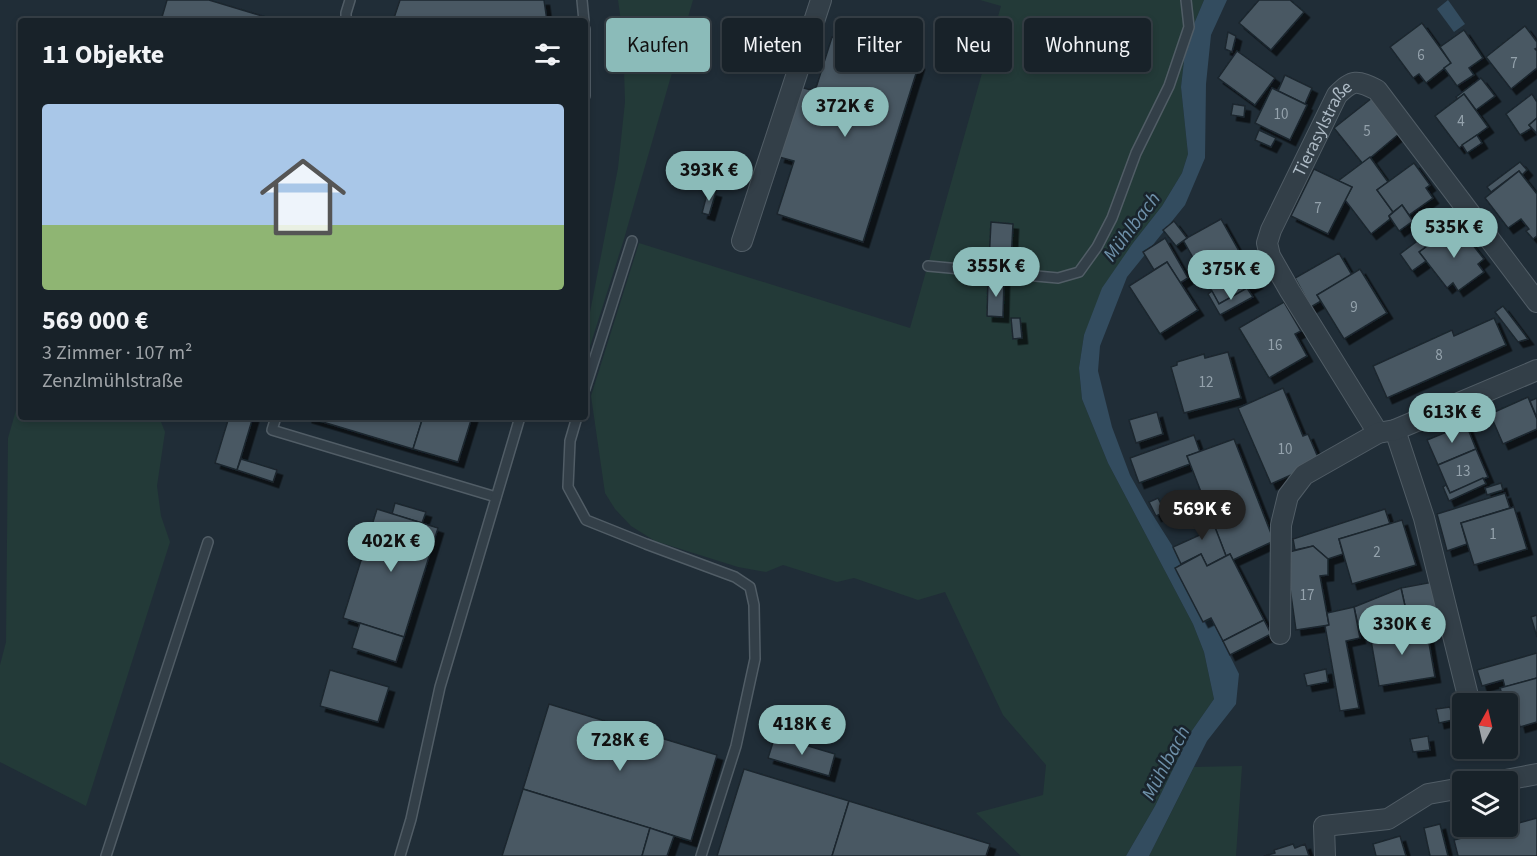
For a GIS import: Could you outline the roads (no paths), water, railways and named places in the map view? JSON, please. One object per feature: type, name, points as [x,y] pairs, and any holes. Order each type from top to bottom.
[{"type":"street","points":[[742,242],[821,0]]},
{"type":"street","name":"Tierasylstraße","points":[[1387,432],[1290,291],[1270,256],[1267,243],[1271,230],[1337,95],[1348,84],[1362,82],[1377,90],[1537,302]]},
{"type":"street","points":[[1280,634],[1281,525],[1288,496],[1304,475],[1387,432],[1537,370]]},
{"type":"street","points":[[1387,432],[1424,518],[1467,693]]},
{"type":"street","points":[[1518,778],[1537,774]]},
{"type":"street","points":[[1325,856],[1324,826],[1388,819],[1428,794],[1452,790]]},
{"type":"lane","points":[[346,18],[350,0]]},
{"type":"lane","points":[[582,0],[584,18]]},
{"type":"lane","points":[[928,266],[1058,278],[1079,272],[1097,247],[1112,218],[1136,153],[1169,86],[1189,27],[1186,0]]},
{"type":"lane","points":[[588,380],[632,241]]},
{"type":"lane","points":[[275,420],[272,430],[496,497]]},
{"type":"lane","points":[[400,856],[411,819],[440,687],[519,420]]},
{"type":"lane","points":[[576,420],[570,441],[568,487],[586,520],[735,577],[750,587],[754,605],[755,659],[736,746],[701,856]]},
{"type":"lane","points":[[106,856],[208,543]]},
{"type":"water","points":[[1204,0],[1227,0],[1211,35],[1206,84],[1205,158],[1185,205],[1127,277],[1100,346],[1098,371],[1112,427],[1130,475],[1173,547],[1181,564],[1175,568],[1203,622],[1211,618],[1239,674],[1236,704],[1207,741],[1149,856],[1126,856],[1155,806],[1191,732],[1214,699],[1204,652],[1193,624],[1108,463],[1082,399],[1079,368],[1084,335],[1102,288],[1162,206],[1182,173],[1188,154],[1181,87],[1186,43]]},
{"type":"water","points":[[1448,0],[1465,24],[1454,32],[1437,9]]},
{"type":"water label","name":"Mühlbach","points":[[1132,227]]},
{"type":"water label","name":"Mühlbach","points":[[1166,763]]}]
